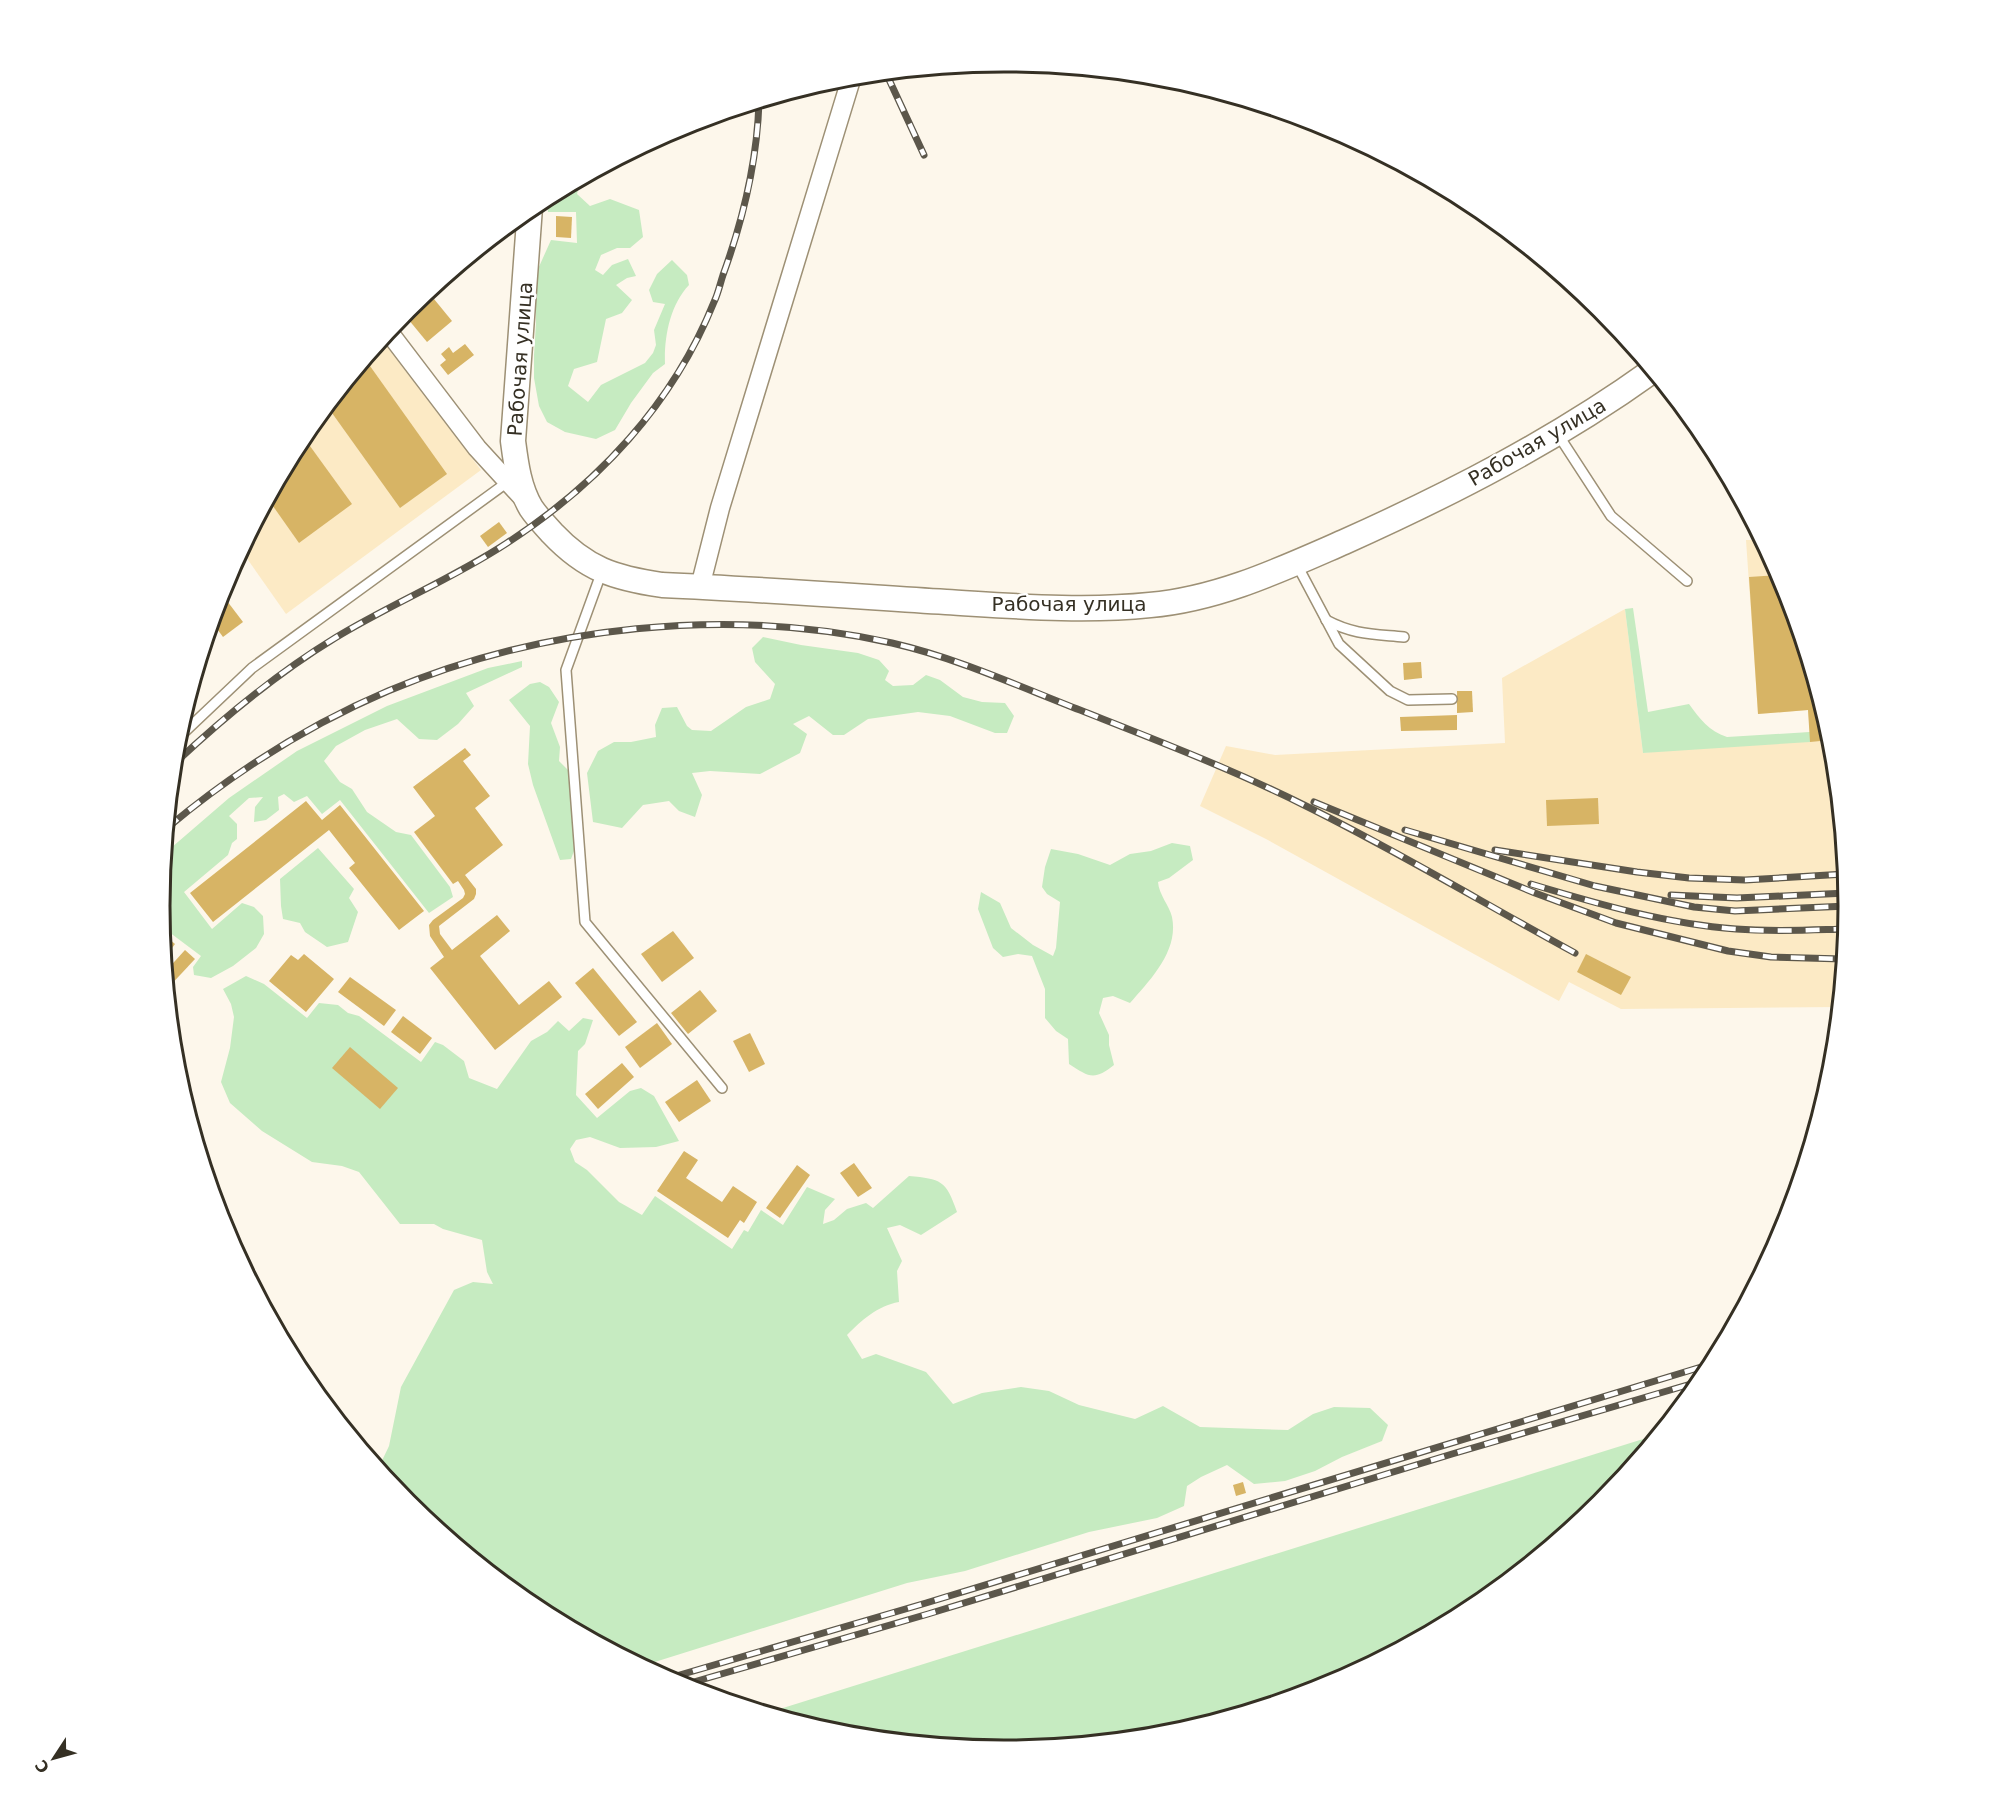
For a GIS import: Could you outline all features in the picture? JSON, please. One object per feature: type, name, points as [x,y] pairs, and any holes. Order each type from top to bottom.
[{"type":"street","points":[[700,586],[720,508],[849,87]]},
{"type":"street","name":"Рабочая улица","points":[[529,221],[513,441],[518,476],[531,507]]},
{"type":"street","name":"Рабочая улица","points":[[393,338],[477,448],[509,481],[561,542],[581,559],[602,571],[629,580],[662,585],[1025,607],[1097,608],[1152,605],[1200,597],[1247,583],[1418,508],[1484,475],[1557,433],[1646,375]]},
{"type":"lane","points":[[1557,433],[1611,516],[1687,581]]},
{"type":"lane","points":[[190,727],[252,668],[509,481]]},
{"type":"lane","points":[[1296,563],[1339,644],[1390,691],[1408,700],[1452,699]]},
{"type":"lane","points":[[602,571],[566,670],[585,922],[722,1088]]},
{"type":"lane","points":[[1326,620],[1356,633],[1404,637]]},
{"type":"shaded area","points":[[386,346],[481,470],[286,614],[246,558],[281,489],[310,443],[342,398]]},
{"type":"shaded area","points":[[1746,540],[1752,540],[1774,587],[1793,638],[1809,690],[1821,743],[1836,851],[1838,906],[1836,961],[1831,1007],[1621,1009],[1569,982],[1559,1001],[1266,839],[1200,806],[1226,746],[1275,755],[1505,743],[1502,678],[1625,609],[1643,753],[1810,732],[1808,710],[1758,714]]},
{"type":"green space","points":[[578,189],[577,194],[590,206],[610,199],[639,210],[643,237],[630,248],[617,248],[601,255],[595,270],[603,275],[612,265],[628,259],[636,276],[627,278],[616,285],[632,300],[622,313],[606,319],[597,362],[574,369],[568,386],[588,402],[601,385],[645,363],[653,353],[656,345],[654,330],[665,304],[653,302],[649,290],[657,274],[672,260],[687,275],[689,285],[677,302],[670,322],[665,364],[653,373],[615,430],[596,439],[565,432],[547,422],[539,406],[534,378],[538,269],[551,240],[577,243],[576,212],[548,212],[547,208]]},
{"type":"green space","points":[[1633,608],[1648,712],[1689,704],[1710,728],[1727,737],[1810,732],[1810,742],[1643,753],[1625,609]]},
{"type":"green space","points":[[763,637],[858,653],[879,660],[889,671],[885,680],[893,686],[913,685],[926,675],[940,680],[963,697],[982,702],[1005,703],[1014,716],[1007,733],[995,733],[950,716],[918,712],[868,719],[844,735],[833,735],[809,716],[793,724],[807,734],[800,753],[760,774],[710,771],[692,773],[702,795],[695,817],[679,811],[669,801],[643,805],[622,828],[593,822],[587,773],[598,751],[614,742],[631,742],[656,737],[655,725],[662,708],[677,707],[687,726],[692,730],[711,731],[746,707],[770,699],[775,684],[755,662],[752,648]]},
{"type":"green space","points":[[522,661],[522,667],[466,693],[474,706],[458,724],[437,740],[419,739],[397,719],[365,730],[336,746],[324,761],[340,782],[352,789],[367,812],[396,832],[411,835],[450,887],[453,897],[429,913],[340,800],[322,814],[307,796],[294,802],[284,794],[278,797],[279,810],[266,820],[254,822],[255,807],[263,797],[249,798],[229,816],[237,824],[237,839],[232,843],[228,855],[184,892],[212,929],[242,903],[254,907],[263,916],[264,934],[256,948],[233,966],[211,978],[194,975],[193,967],[201,956],[170,933],[171,848],[229,798],[297,751],[387,706],[488,668]]},
{"type":"green space","points":[[540,682],[549,687],[559,702],[551,723],[560,747],[559,761],[570,772],[574,851],[571,859],[560,860],[533,785],[528,764],[530,726],[509,700],[530,684]]},
{"type":"green space","points":[[1172,843],[1190,846],[1193,860],[1169,878],[1158,882],[1172,917],[1173,930],[1167,953],[1154,975],[1130,1003],[1113,996],[1103,998],[1099,1013],[1109,1035],[1114,1065],[1096,1075],[1087,1074],[1069,1064],[1068,1039],[1056,1031],[1045,1018],[1045,989],[1032,956],[1018,954],[1003,957],[993,948],[978,909],[981,892],[1000,903],[1011,928],[1033,945],[1053,956],[1056,948],[1060,902],[1047,894],[1042,887],[1051,849],[1078,854],[1110,865],[1130,854],[1151,851]]},
{"type":"green space","points":[[318,848],[354,889],[349,898],[358,912],[348,942],[327,947],[305,932],[300,923],[283,919],[281,906],[280,879]]},
{"type":"green space","points":[[246,976],[264,984],[307,1018],[319,1003],[338,1005],[348,1013],[359,1016],[421,1062],[435,1042],[443,1045],[464,1061],[469,1078],[497,1089],[531,1041],[547,1032],[558,1021],[569,1031],[583,1018],[593,1020],[585,1044],[578,1051],[576,1095],[597,1118],[630,1091],[641,1088],[654,1096],[679,1141],[656,1147],[620,1148],[590,1137],[576,1140],[570,1149],[575,1162],[587,1170],[619,1202],[642,1215],[655,1196],[732,1249],[744,1230],[748,1232],[761,1210],[783,1225],[807,1187],[835,1199],[825,1210],[823,1224],[834,1220],[847,1209],[866,1203],[873,1208],[909,1176],[928,1178],[941,1183],[949,1193],[957,1212],[921,1235],[900,1225],[887,1228],[902,1261],[897,1271],[899,1302],[877,1310],[847,1335],[862,1359],[876,1354],[926,1372],[953,1404],[982,1393],[1021,1387],[1049,1391],[1079,1405],[1135,1419],[1163,1406],[1200,1427],[1288,1430],[1313,1414],[1334,1407],[1370,1408],[1388,1425],[1382,1441],[1315,1471],[1285,1481],[1254,1484],[1227,1465],[1187,1486],[1184,1506],[1157,1518],[1089,1532],[965,1571],[907,1583],[653,1663],[586,1628],[496,1568],[414,1496],[381,1462],[389,1446],[401,1387],[454,1290],[473,1282],[493,1284],[487,1272],[482,1240],[443,1229],[434,1224],[400,1224],[359,1172],[342,1166],[312,1162],[262,1131],[230,1103],[221,1082],[230,1048],[234,1017],[231,1004],[223,989]]},
{"type":"green space","points":[[1645,1438],[1593,1496],[1553,1533],[1511,1568],[1467,1599],[1372,1654],[1323,1677],[1272,1696],[1219,1712],[1112,1733],[1004,1740],[895,1733],[841,1724],[779,1709]]},
{"type":"building","points":[[556,216],[572,217],[571,238],[556,237]]},
{"type":"building","points":[[434,299],[452,321],[427,342],[409,321]]},
{"type":"building","points":[[465,344],[474,355],[448,375],[440,365],[446,360],[441,354],[449,347],[453,353]]},
{"type":"building","points":[[369,365],[447,474],[400,508],[332,413]]},
{"type":"building","points":[[309,445],[352,504],[299,543],[272,505]]},
{"type":"building","points":[[499,522],[507,533],[488,547],[480,536]]},
{"type":"building","points":[[1769,576],[1774,587],[1809,690],[1821,741],[1810,742],[1808,710],[1758,714],[1749,577]]},
{"type":"building","points":[[228,602],[243,622],[223,637],[217,629]]},
{"type":"building","points":[[1421,662],[1422,678],[1404,680],[1403,663]]},
{"type":"building","points":[[1457,691],[1472,691],[1473,712],[1457,713]]},
{"type":"building","points":[[1457,715],[1457,730],[1401,731],[1400,717]]},
{"type":"building","points":[[465,748],[471,755],[463,761],[490,796],[475,808],[503,845],[465,875],[476,889],[474,899],[439,926],[440,934],[452,950],[497,915],[510,931],[480,956],[519,1005],[549,981],[562,997],[495,1050],[430,968],[444,957],[430,936],[429,925],[465,894],[458,881],[453,884],[414,832],[435,816],[413,787]]},
{"type":"building","points":[[1598,798],[1599,824],[1547,826],[1546,800]]},
{"type":"building","points":[[306,801],[322,820],[340,805],[424,911],[399,930],[349,868],[355,863],[329,830],[213,922],[190,893]]},
{"type":"building","points":[[673,931],[694,958],[662,982],[641,954]]},
{"type":"building","points":[[185,950],[195,959],[173,982],[171,965]]},
{"type":"building","points":[[304,954],[334,979],[306,1012],[269,981],[291,955],[298,960]]},
{"type":"building","points":[[1586,954],[1631,977],[1621,995],[1577,972]]},
{"type":"building","points":[[593,968],[637,1022],[619,1036],[575,983]]},
{"type":"building","points":[[350,977],[396,1010],[384,1026],[338,992]]},
{"type":"building","points":[[700,990],[717,1011],[688,1034],[671,1013]]},
{"type":"building","points":[[403,1016],[432,1038],[420,1054],[391,1032]]},
{"type":"building","points":[[657,1023],[672,1044],[640,1068],[625,1047]]},
{"type":"building","points":[[750,1033],[765,1064],[749,1072],[733,1041]]},
{"type":"building","points":[[350,1047],[398,1088],[380,1109],[332,1068]]},
{"type":"building","points":[[622,1063],[634,1077],[598,1109],[585,1094]]},
{"type":"building","points":[[697,1080],[711,1101],[679,1122],[665,1102]]},
{"type":"building","points":[[684,1151],[698,1160],[686,1178],[722,1202],[733,1186],[757,1202],[744,1223],[740,1220],[728,1238],[657,1191]]},
{"type":"building","points":[[854,1163],[872,1188],[858,1197],[840,1173]]},
{"type":"building","points":[[797,1165],[810,1175],[780,1218],[766,1208]]},
{"type":"building","points":[[1243,1482],[1246,1493],[1236,1496],[1233,1485]]},
{"type":"railway","points":[[889,80],[924,155]]},
{"type":"railway","points":[[184,755],[251,697],[313,652],[356,626],[486,556],[540,520],[602,468],[629,439],[677,374],[697,339],[717,296],[748,190],[759,109]]},
{"type":"railway","points":[[174,822],[245,769],[300,735],[358,704],[447,669],[509,651],[572,637],[636,629],[701,625],[766,626],[830,632],[892,643],[940,656],[1165,744],[1278,792],[1340,823],[1575,953]]},
{"type":"railway","points":[[1314,802],[1535,893],[1616,923],[1728,951],[1771,957],[1836,959]]},
{"type":"railway","points":[[1405,830],[1595,886],[1694,907],[1735,911],[1838,906]]},
{"type":"railway","points":[[1495,850],[1689,878],[1745,880],[1837,874]]},
{"type":"railway","points":[[1531,884],[1582,899],[1684,923],[1736,929],[1837,929]]},
{"type":"railway","points":[[1671,895],[1737,898],[1838,893]]},
{"type":"railway","points":[[680,1675],[926,1603],[1698,1368]]},
{"type":"railway","points":[[696,1681],[928,1614],[1452,1454],[1685,1386]]}]
